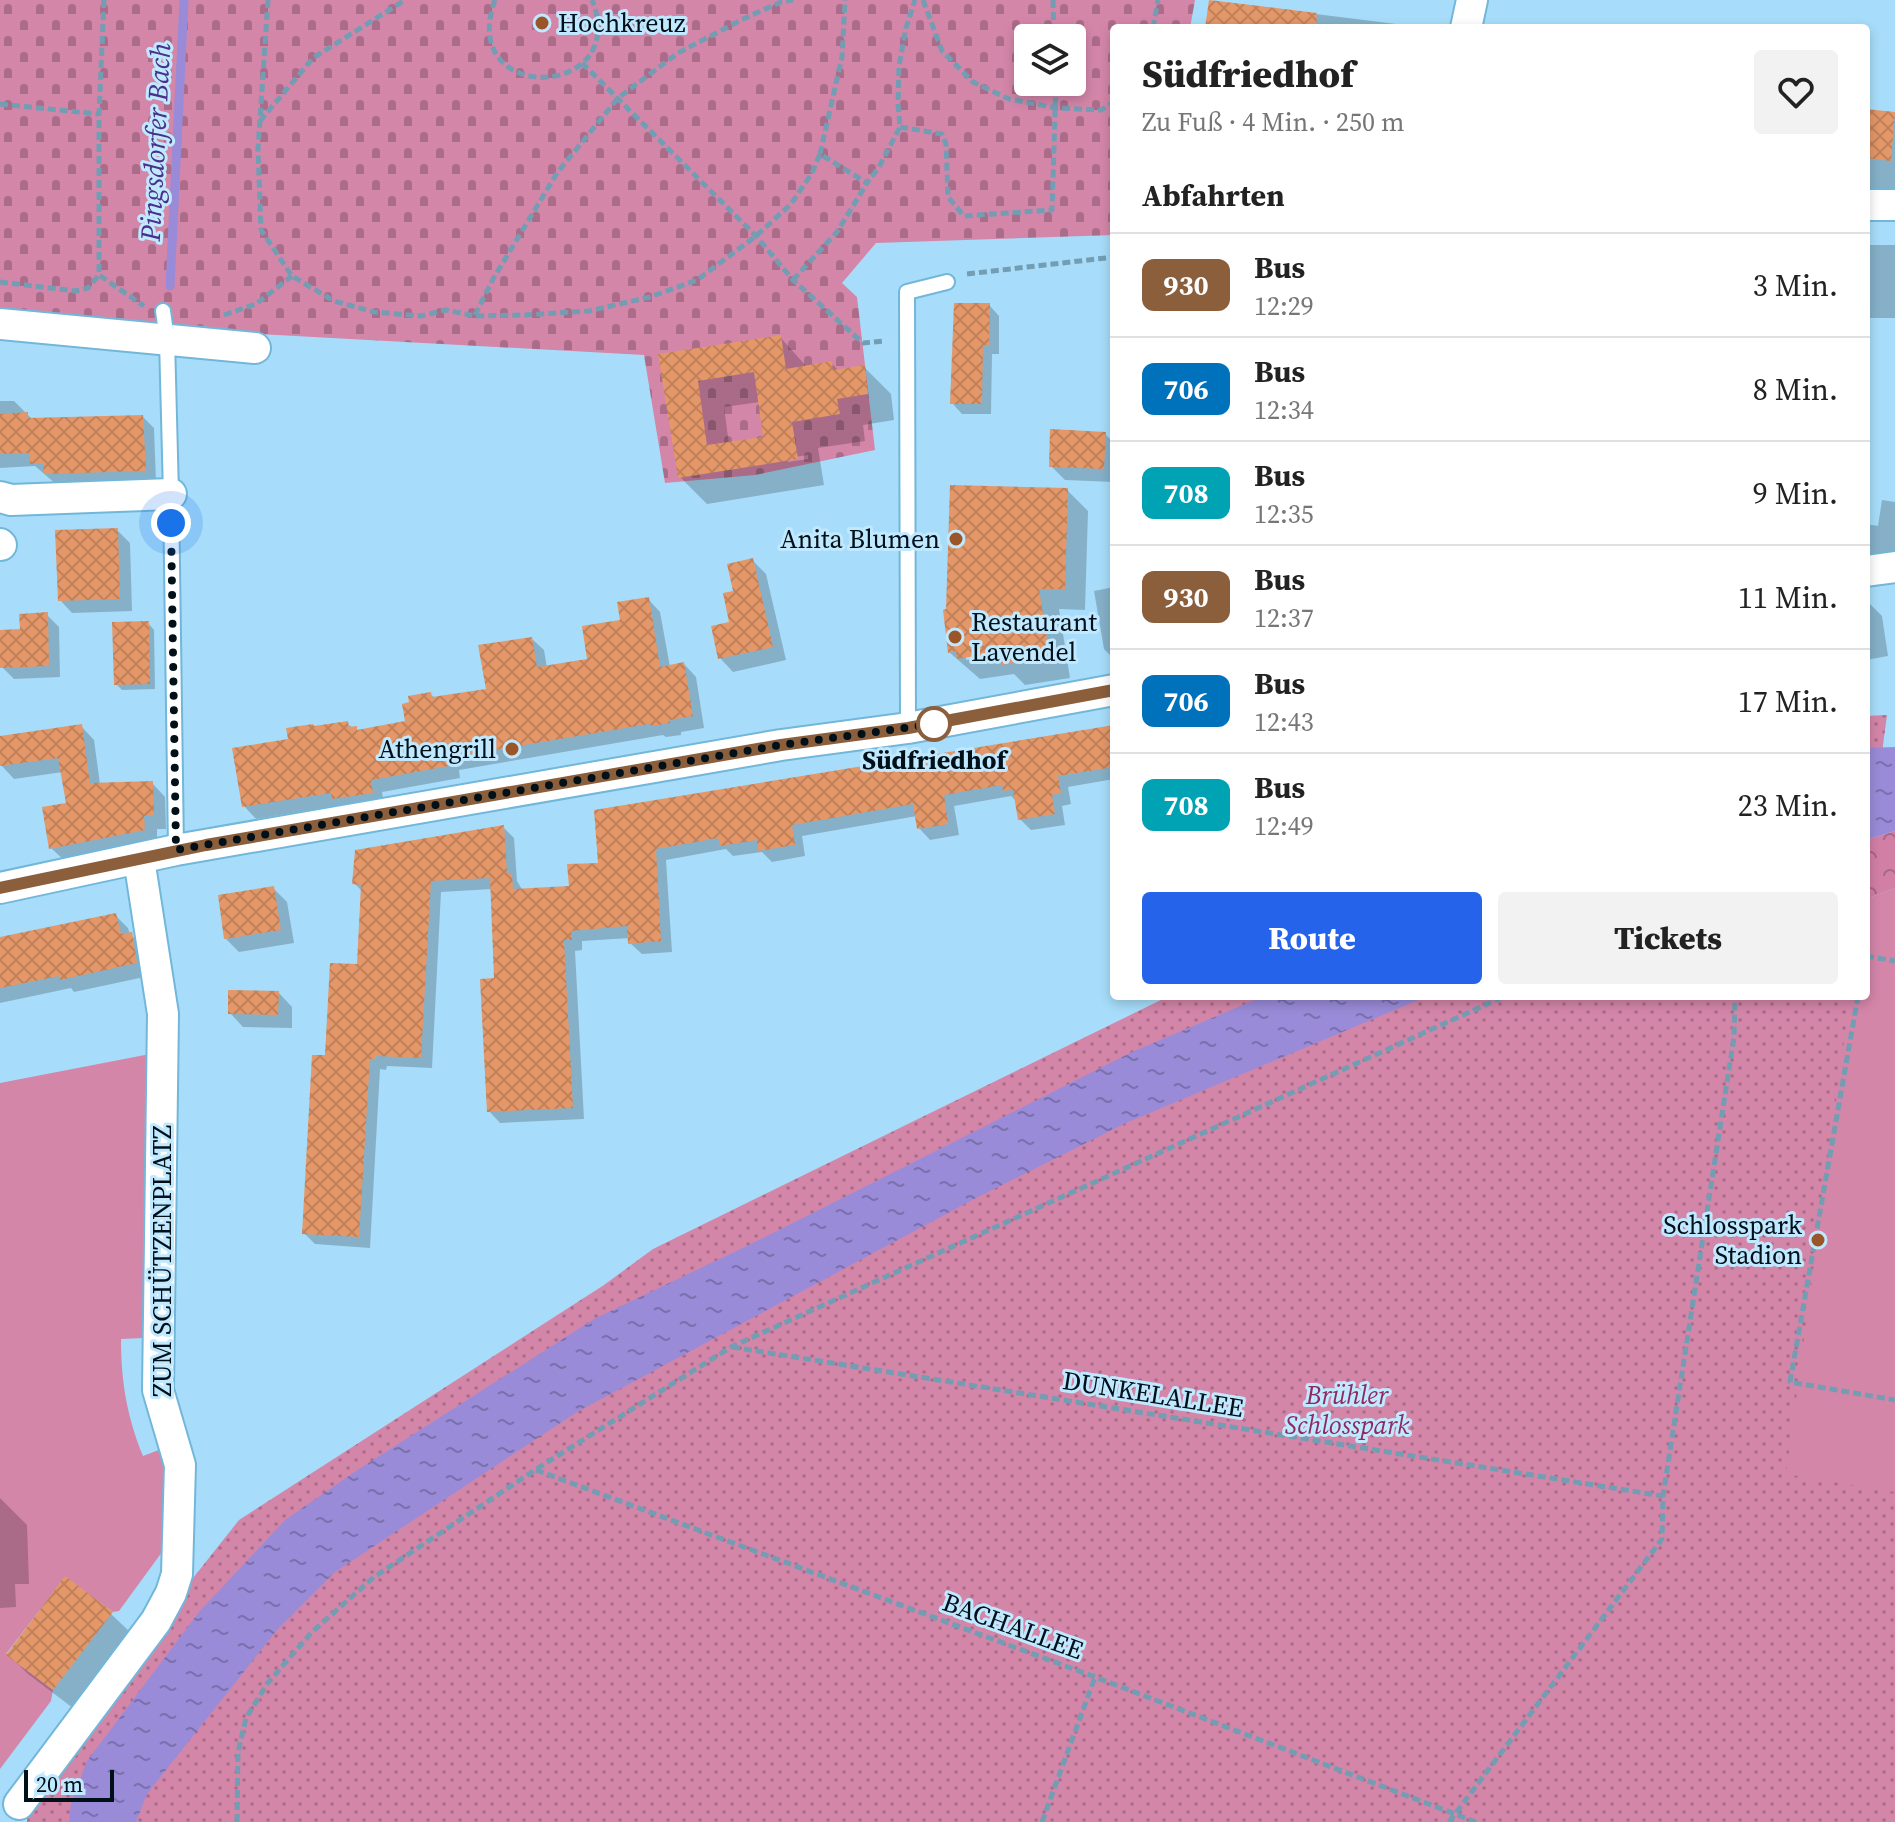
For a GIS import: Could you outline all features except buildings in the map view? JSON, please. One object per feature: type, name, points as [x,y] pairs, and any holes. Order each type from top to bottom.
[{"type":"street","points":[[1467,24],[1472,0]]},
{"type":"street","points":[[1870,205],[1895,205]]},
{"type":"street","points":[[0,324],[165,326],[255,348]]},
{"type":"street","points":[[0,497],[11,500],[171,494]]},
{"type":"street","points":[[1870,570],[1895,567]]},
{"type":"street","points":[[0,888],[176,850],[781,745],[908,728],[1110,691]]},
{"type":"street","name":"ZUM SCHÜTZENPLATZ","points":[[19,1804],[156,1621],[177,1574],[180,1465],[158,1390],[163,1014],[139,859]]},
{"type":"lane","points":[[908,728],[907,292],[947,282]]},
{"type":"lane","points":[[165,326],[171,494],[176,850]]},
{"type":"path","points":[[0,282],[76,291],[88,288],[99,275],[99,114],[104,0]]},
{"type":"path","points":[[268,0],[258,149],[261,230],[292,276],[334,301],[397,316],[421,316],[446,310],[475,316],[589,311],[650,297],[697,280],[756,236],[791,204],[812,173],[820,154],[842,57],[845,0]]},
{"type":"path","points":[[260,121],[313,58],[405,0]]},
{"type":"path","points":[[495,0],[489,16],[489,36],[497,54],[510,68],[527,77],[547,79],[566,75],[582,63],[596,39],[598,25],[592,0]]},
{"type":"path","points":[[475,316],[493,279],[557,173],[618,98],[678,53],[743,19],[793,0]]},
{"type":"path","points":[[793,280],[837,232],[879,167],[900,127],[899,66],[915,0]]},
{"type":"path","points":[[923,0],[942,51],[973,82],[1009,99],[1057,108],[1101,110],[1110,104]]},
{"type":"path","points":[[1053,0],[1054,24]]},
{"type":"path","points":[[1154,24],[1158,0]]},
{"type":"path","points":[[582,63],[756,236],[793,280],[863,343],[906,340]]},
{"type":"path","points":[[900,127],[942,134],[946,144],[948,197],[964,216],[1052,210],[1057,96]]},
{"type":"path","points":[[0,104],[99,114]]},
{"type":"path","points":[[820,154],[867,183]]},
{"type":"path","points":[[947,282],[971,273],[1110,257]]},
{"type":"path","points":[[99,275],[165,326]]},
{"type":"path","points":[[218,317],[256,304],[292,276]]},
{"type":"path","points":[[1870,957],[1895,961]]},
{"type":"path","points":[[237,1822],[238,1752],[246,1718],[267,1684],[312,1632],[374,1577],[535,1470],[731,1347],[1496,1000]]},
{"type":"path","points":[[1449,1822],[1662,1539],[1663,1496],[1734,1037],[1735,1000]]},
{"type":"path","points":[[1857,1000],[1790,1382],[1895,1400]]},
{"type":"path","name":"DUNKELALLEE","points":[[731,1347],[1663,1496]]},
{"type":"path","name":"BACHALLEE","points":[[535,1470],[1476,1822]]},
{"type":"path","points":[[1042,1822],[1095,1677]]},
{"type":"green space","points":[[0,0],[1195,0],[1191,24],[1110,24],[1110,235],[876,243],[842,283],[857,297],[875,450],[755,475],[665,483],[644,355],[166,329],[0,313]]},
{"type":"green space","points":[[1887,715],[1870,844],[1870,716]]},
{"type":"green space","points":[[1895,831],[1895,888],[1870,897],[1870,839]]},
{"type":"green space","name":"Schlosspark Stadion","points":[[1895,888],[1895,1512],[1700,1485],[1779,1000],[1870,1000],[1870,897]]},
{"type":"green space","name":"Brühler Schlosspark","points":[[1161,1000],[1849,1000],[1786,1474],[1895,1492],[1895,1822],[27,1822],[28,1810],[125,1664],[239,1520],[604,1285],[653,1249]]},
{"type":"green space","points":[[150,1054],[144,1338],[121,1339],[121,1354],[129,1413],[143,1456],[164,1448],[166,1454],[165,1548],[119,1611],[113,1612],[65,1577],[6,1654],[53,1690],[51,1701],[0,1769],[0,1083]]},
{"type":"water","points":[[1895,747],[1895,831],[1870,839],[1870,748]]},
{"type":"water","points":[[1255,1000],[1418,1000],[1126,1123],[976,1198],[577,1412],[335,1572],[277,1630],[147,1794],[136,1822],[69,1822],[71,1803],[87,1761],[199,1612],[285,1520],[359,1469],[594,1319],[755,1242],[1132,1052]]},
{"type":"waterway","name":"Pingsdorfer Bach","points":[[170,286],[184,0]]},
{"type":"bus line","name":"930","points":[[0,888],[176,850],[781,745],[908,728],[1110,691]]},
{"type":"place","name":"Hochkreuz","points":[[542,23]]},
{"type":"place","name":"Anita Blumen","points":[[956,539]]},
{"type":"place","name":"Restaurant Lavendel","points":[[955,637]]},
{"type":"place","name":"Südfriedhof","points":[[934,724]]},
{"type":"place","name":"Athengrill","points":[[512,749]]},
{"type":"place","name":"Schlosspark Stadion","points":[[1818,1240]]},
{"type":"route","points":[[171,523],[176,850],[781,745],[934,724]]}]
